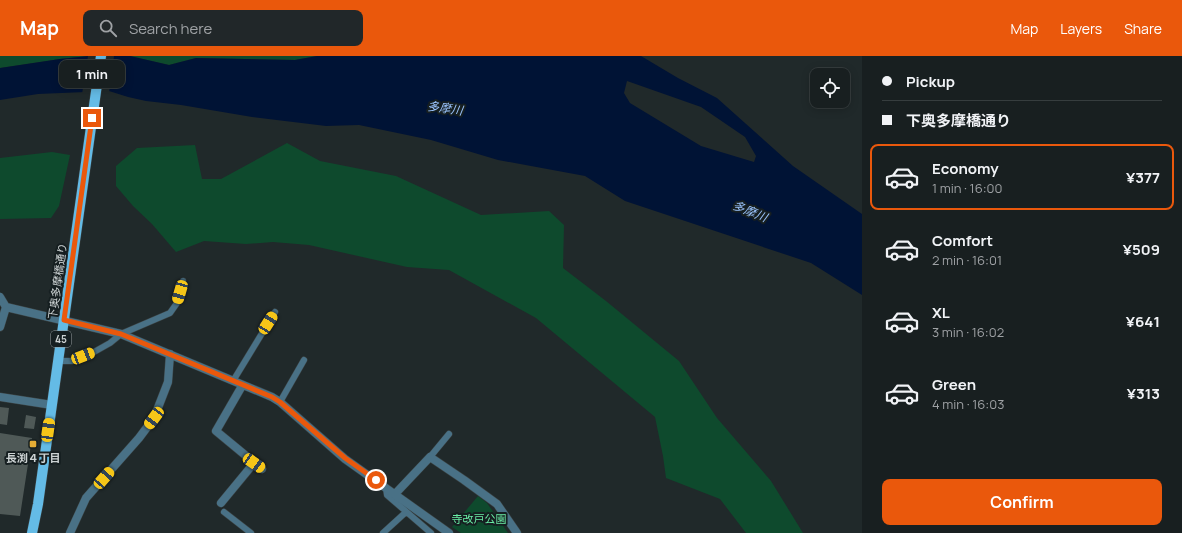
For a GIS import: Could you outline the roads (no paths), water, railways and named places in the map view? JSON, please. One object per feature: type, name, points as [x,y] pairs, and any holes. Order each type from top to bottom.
[{"type":"main road","name":"下奥多摩橋通り","points":[[32,533],[38,504],[101,56]]},
{"type":"street","points":[[0,297],[6,307],[121,334],[242,386],[272,397],[280,402],[345,458],[449,533]]},
{"type":"street","points":[[0,327],[6,307]]},
{"type":"street","points":[[70,533],[86,498],[139,438],[154,418],[168,382],[170,354]]},
{"type":"street","points":[[242,386],[216,431],[262,469]]},
{"type":"street","points":[[0,397],[52,405]]},
{"type":"street","points":[[395,494],[430,457],[497,504],[518,533]]},
{"type":"street","points":[[221,503],[254,463]]},
{"type":"lane","points":[[58,361],[72,360],[94,352],[110,343],[121,334],[170,313],[177,303],[183,281]]},
{"type":"lane","points":[[233,381],[275,312]]},
{"type":"lane","points":[[280,402],[304,360]]},
{"type":"lane","points":[[430,457],[449,434]]},
{"type":"lane","points":[[386,488],[386,495],[431,533]]},
{"type":"lane","points":[[224,512],[251,533]]},
{"type":"lane","points":[[383,533],[406,512]]},
{"type":"water","name":"多摩川","points":[[89,56],[130,56],[169,65],[196,58],[295,60],[317,56],[641,56],[678,78],[717,98],[793,166],[862,214],[862,295],[811,263],[625,201],[585,176],[498,160],[431,140],[359,125],[326,126],[252,117],[181,105],[146,101],[109,91],[38,94],[0,100],[0,68]],"holes":[[[627,81],[701,107],[745,137],[756,156],[754,162],[701,146],[630,103],[624,93]]]},
{"type":"place","name":"長渕４丁目","points":[[33,444]]},
{"type":"park label","name":"寺改戸公園","points":[[479,518]]}]
